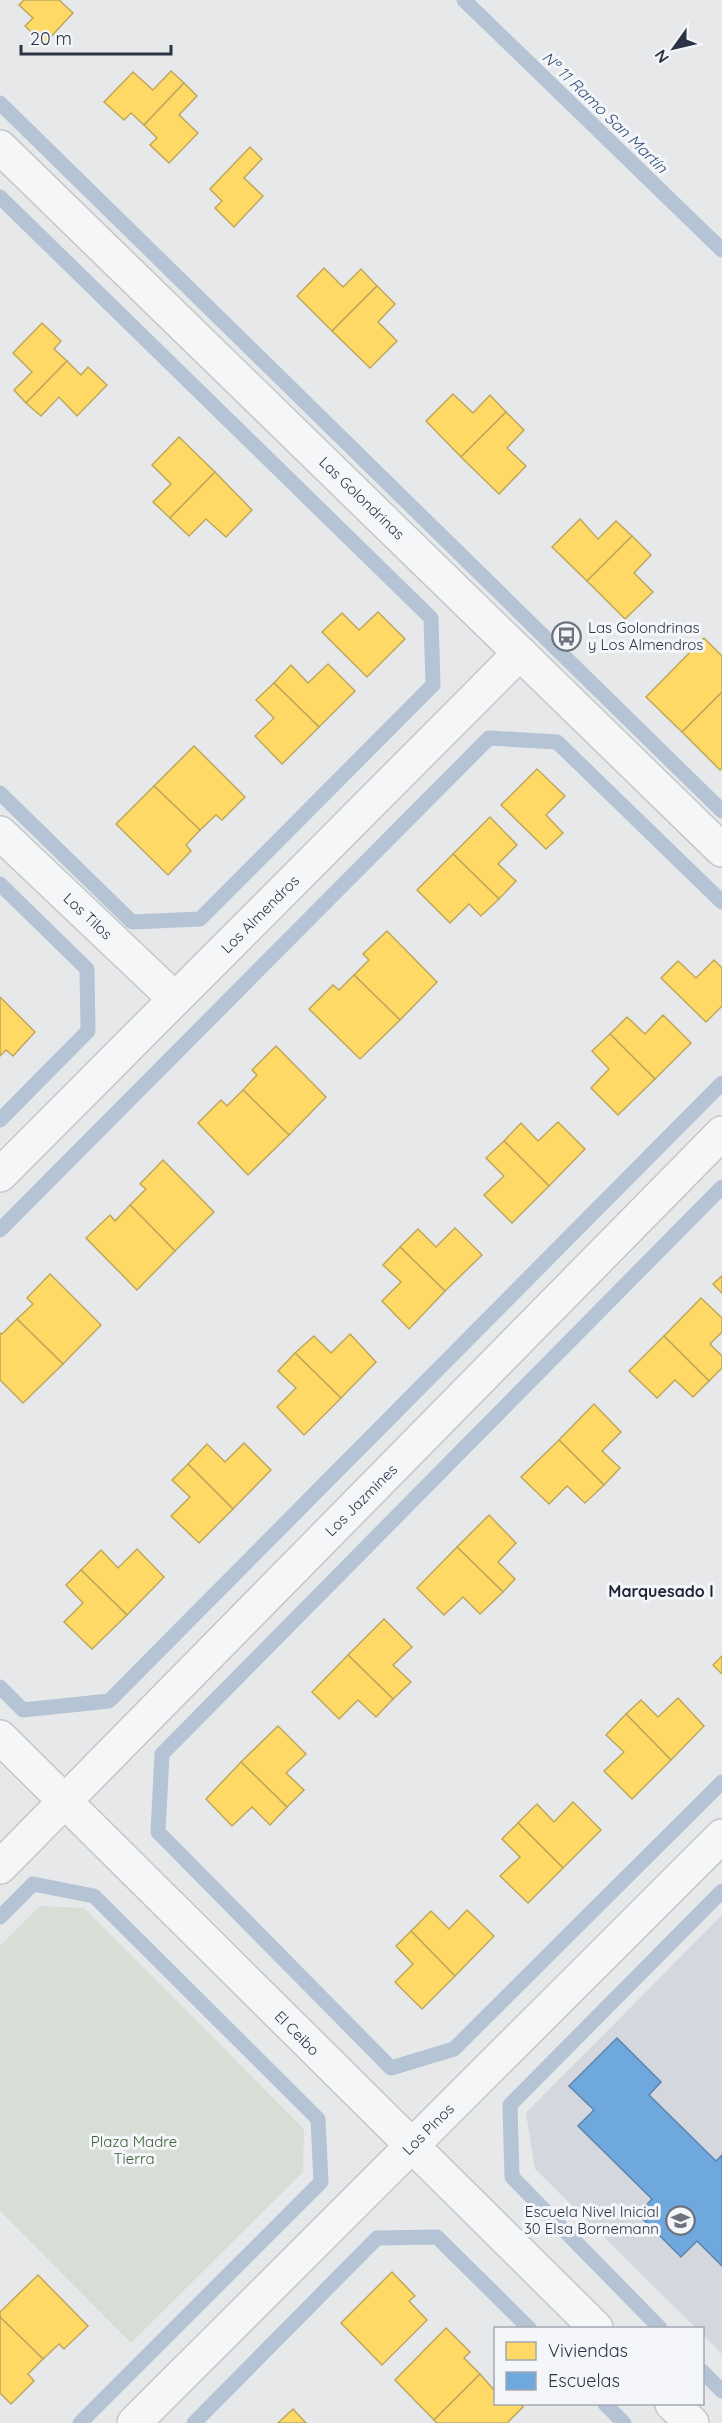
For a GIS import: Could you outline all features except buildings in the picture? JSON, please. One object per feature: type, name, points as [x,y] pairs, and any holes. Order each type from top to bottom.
[{"type":"street","name":"Las Golondrinas","points":[[0,147],[722,850]]},
{"type":"street","name":"Los Almendros","points":[[0,1175],[520,652]]},
{"type":"street","name":"Los Tilos","points":[[0,834],[175,999]]},
{"type":"street","name":"Los Jazmines","points":[[0,1867],[722,1133]]},
{"type":"street","name":"El Ceibo","points":[[0,1737],[595,2327]]},
{"type":"street","name":"Los Pinos","points":[[134,2423],[722,1836]]},
{"type":"street","points":[[674,2405],[692,2423]]},
{"type":"shaded area","points":[[722,1915],[722,2354],[704,2336],[704,2327],[695,2327],[535,2169],[526,2113]]},
{"type":"green space","name":"Plaza Madre Tierra","points":[[40,1906],[84,1908],[304,2129],[303,2172],[131,2343],[0,2211],[0,1946]]},
{"type":"waterway","name":"Nº 11 Ramo San Martín","points":[[464,0],[722,250]]},
{"type":"waterway","points":[[0,103],[722,811]]},
{"type":"waterway","points":[[0,197],[431,618],[433,685],[200,919],[132,922],[0,793]]},
{"type":"waterway","points":[[0,1230],[489,738],[557,742],[722,902]]},
{"type":"waterway","points":[[0,884],[87,969],[88,1031],[0,1120]]},
{"type":"waterway","points":[[0,1687],[23,1710],[109,1701],[722,1083]]},
{"type":"waterway","points":[[722,1187],[162,1754],[158,1832],[391,2068],[454,2049],[722,1782]]},
{"type":"waterway","points":[[0,1917],[33,1884],[94,1896],[318,2119],[321,2182],[80,2423]]},
{"type":"waterway","points":[[659,2327],[512,2177],[510,2105],[722,1891]]},
{"type":"waterway","points":[[194,2423],[377,2238],[437,2237],[528,2327]]},
{"type":"waterway","points":[[704,2373],[722,2391]]},
{"type":"waterway","points":[[606,2405],[624,2423]]},
{"type":"place","name":"Las Golondrinas y Los Almendros","points":[[567,636]]},
{"type":"place","name":"Escuela Nivel Inicial 30 Elsa Bornemann","points":[[680,2220]]},
{"type":"district","name":"Marquesado I","points":[[661,1591]]}]
